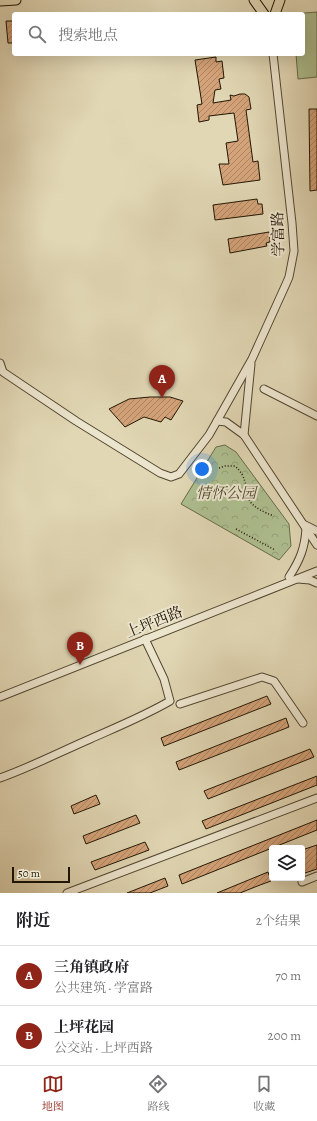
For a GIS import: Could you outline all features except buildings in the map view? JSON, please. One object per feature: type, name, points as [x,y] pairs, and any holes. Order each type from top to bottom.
[{"type":"main road","points":[[0,1],[16,0]]},
{"type":"main road","points":[[254,0],[263,12]]},
{"type":"main road","points":[[275,12],[280,0]]},
{"type":"street","name":"学富路","points":[[0,363],[3,372],[76,421],[160,473],[171,477],[179,474],[209,435],[217,421],[252,358],[289,277],[294,251],[273,56]]},
{"type":"street","points":[[244,435],[252,358]]},
{"type":"street","points":[[264,389],[317,416]]},
{"type":"street","points":[[217,421],[226,422],[244,435],[317,545]]},
{"type":"street","points":[[305,526],[317,531]]},
{"type":"street","points":[[305,526],[305,546],[292,578],[310,580],[317,583]]},
{"type":"street","name":"上坪西路","points":[[0,697],[145,639],[292,578],[317,566]]},
{"type":"street","name":"上坪西路","points":[[0,692],[292,578],[317,571]]},
{"type":"street","points":[[0,778],[31,767],[90,739],[140,718],[170,701],[164,679],[145,639]]},
{"type":"street","points":[[180,704],[262,677],[274,681],[303,723]]},
{"type":"street","points":[[67,893],[80,890],[317,798]]},
{"type":"street","points":[[302,882],[317,876]]},
{"type":"path","points":[[219,468],[225,466],[236,466],[242,472],[245,481],[245,492],[253,506],[274,516]]},
{"type":"path","points":[[236,529],[275,550]]},
{"type":"green space","points":[[317,12],[317,77],[298,79],[296,56],[305,56],[305,13]]},
{"type":"green space","name":"情怀公园","points":[[225,445],[236,452],[289,524],[291,546],[279,560],[181,504],[216,447]]},
{"type":"place","name":"三角镇政府","points":[[162,398]]},
{"type":"place","name":"上坪花园","points":[[80,665]]}]
